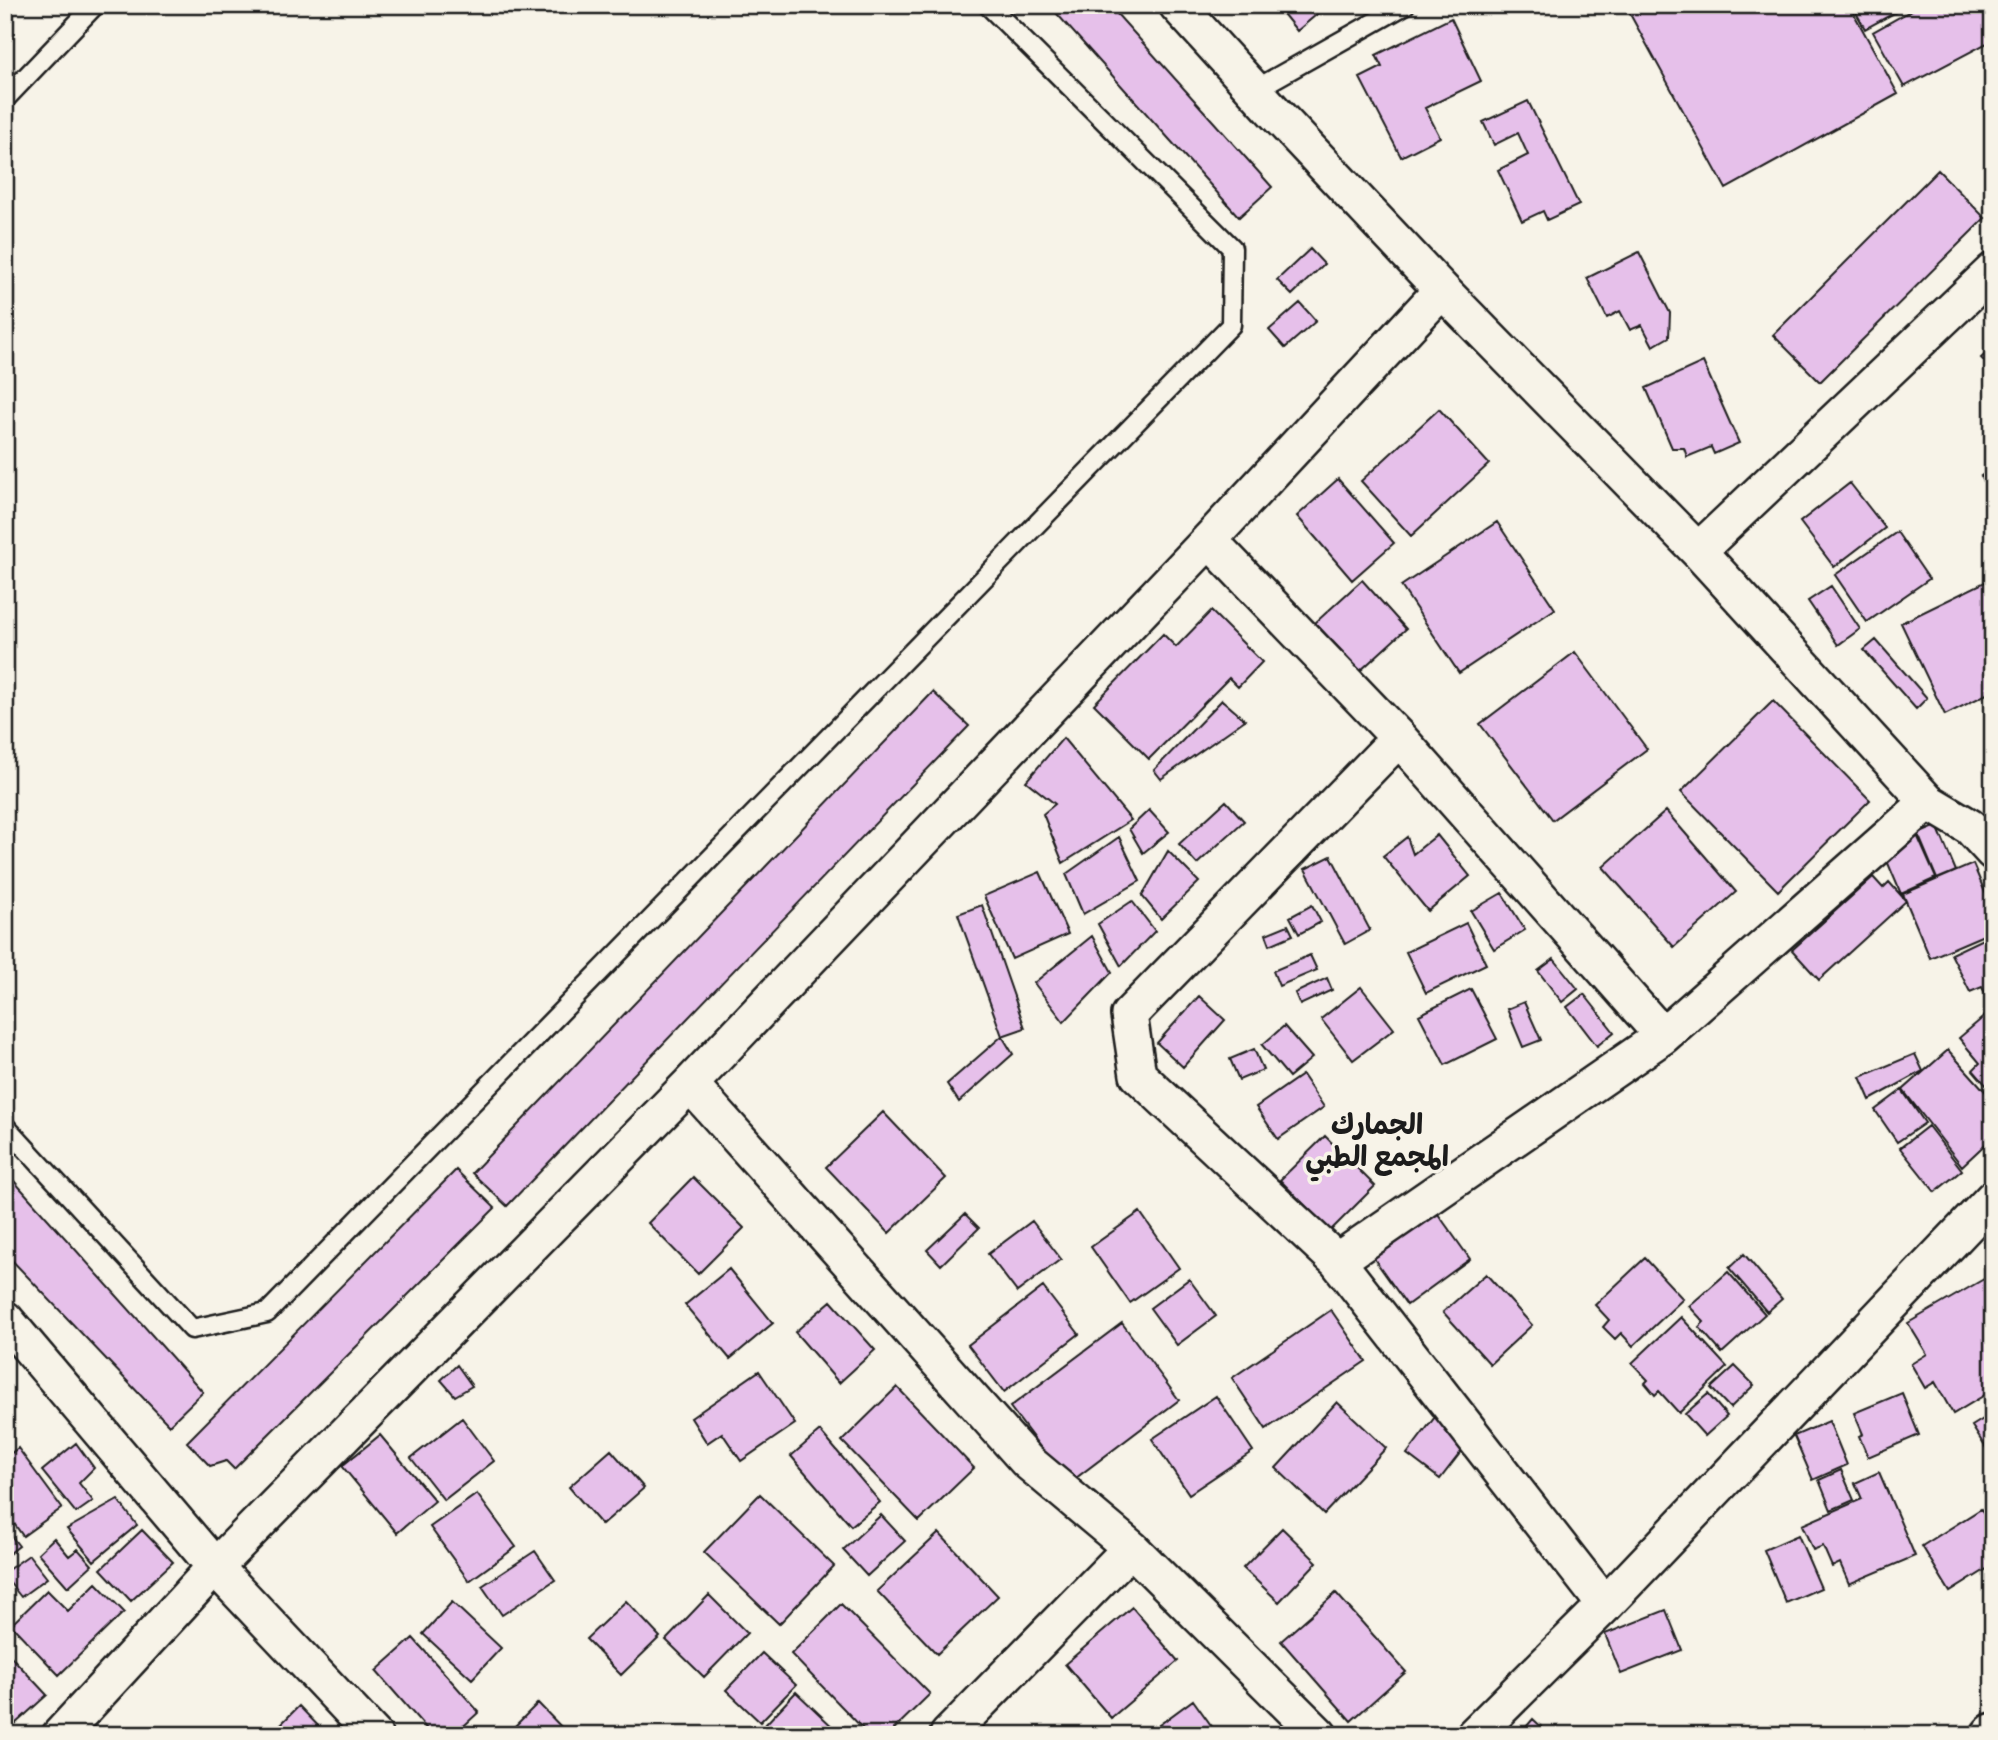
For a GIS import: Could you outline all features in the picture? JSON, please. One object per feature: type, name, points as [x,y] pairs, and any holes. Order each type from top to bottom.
[{"type":"street","points":[[1177,5],[1442,290],[1698,551],[1928,802],[1985,830]]},
{"type":"street","points":[[1698,551],[1993,271]]},
{"type":"street","points":[[60,1735],[215,1566],[690,1084],[1209,540],[1442,290]]},
{"type":"street","points":[[1209,540],[1399,738],[1663,1036]]},
{"type":"street","points":[[1399,738],[1129,1016],[1138,1074],[1338,1261],[1605,1605]]},
{"type":"street","points":[[1338,1261],[1663,1036],[1928,802]]},
{"type":"street","points":[[690,1084],[1027,1461],[1132,1548],[1319,1735]]},
{"type":"street","points":[[1474,1735],[1605,1605],[1993,1198]]},
{"type":"street","points":[[5,1319],[215,1566],[374,1735]]},
{"type":"street","points":[[948,1735],[1132,1548]]},
{"type":"lane","points":[[5,99],[95,5]]},
{"type":"lane","points":[[5,1126],[192,1329],[267,1313],[1231,325],[1232,248],[988,5]]},
{"type":"lane","points":[[1256,89],[1405,5]]},
{"type":"building","points":[[1049,5],[1109,5],[1272,187],[1239,217]]},
{"type":"building","points":[[1285,5],[1319,5],[1322,10],[1297,31],[1280,10]]},
{"type":"building","points":[[1625,5],[1849,5],[1898,94],[1726,189]]},
{"type":"building","points":[[1852,5],[1909,5],[1865,29]]},
{"type":"building","points":[[1921,5],[1993,5],[1993,40],[1904,87],[1873,32]]},
{"type":"building","points":[[1451,18],[1481,81],[1425,108],[1440,137],[1401,157],[1360,78],[1382,67],[1376,55]]},
{"type":"building","points":[[1528,101],[1579,205],[1547,220],[1543,211],[1522,221],[1498,170],[1528,155],[1518,133],[1494,145],[1483,122]]},
{"type":"building","points":[[1938,170],[1985,218],[1820,382],[1773,335]]},
{"type":"building","points":[[1310,249],[1324,264],[1292,295],[1277,280]]},
{"type":"building","points":[[1639,252],[1670,313],[1669,337],[1653,346],[1642,325],[1630,330],[1620,311],[1607,318],[1587,278]]},
{"type":"building","points":[[1300,303],[1316,321],[1285,348],[1269,330]]},
{"type":"building","points":[[1993,347],[1993,370],[1981,358]]},
{"type":"building","points":[[1703,362],[1739,443],[1714,454],[1711,447],[1687,457],[1684,448],[1672,448],[1646,388]]},
{"type":"building","points":[[1439,409],[1489,464],[1411,536],[1361,481]]},
{"type":"building","points":[[1993,468],[1993,492],[1981,476]]},
{"type":"building","points":[[1338,479],[1394,543],[1352,580],[1297,516]]},
{"type":"building","points":[[1850,483],[1885,528],[1834,567],[1800,522]]},
{"type":"building","points":[[1497,522],[1555,609],[1459,673],[1401,586]]},
{"type":"building","points":[[1897,532],[1929,579],[1867,622],[1835,575]]},
{"type":"building","points":[[1991,579],[1993,691],[1945,715],[1901,623]]},
{"type":"building","points":[[1362,580],[1406,629],[1360,671],[1315,623]]},
{"type":"building","points":[[1831,586],[1860,629],[1838,645],[1808,601]]},
{"type":"building","points":[[1211,611],[1262,662],[1238,687],[1229,678],[1149,759],[1094,704],[1163,634],[1176,647]]},
{"type":"building","points":[[1876,640],[1927,698],[1916,709],[1864,650]]},
{"type":"building","points":[[1575,652],[1647,749],[1553,820],[1480,724]]},
{"type":"building","points":[[933,692],[969,726],[507,1206],[472,1173]]},
{"type":"building","points":[[1222,700],[1245,720],[1161,779],[1154,770]]},
{"type":"building","points":[[1773,701],[1870,800],[1778,891],[1681,792]]},
{"type":"building","points":[[1063,738],[1131,820],[1063,863],[1043,814],[1055,804],[1026,781]]},
{"type":"building","points":[[1226,801],[1244,821],[1197,864],[1179,844]]},
{"type":"building","points":[[1149,810],[1169,832],[1143,853],[1129,829]]},
{"type":"building","points":[[1666,811],[1736,892],[1674,947],[1603,867]]},
{"type":"building","points":[[1937,826],[1956,871],[1937,879],[1918,834]]},
{"type":"building","points":[[1437,835],[1470,876],[1428,911],[1383,856],[1407,837],[1413,854]]},
{"type":"building","points":[[1917,835],[1936,878],[1901,894],[1882,849]]},
{"type":"building","points":[[1119,837],[1140,881],[1083,914],[1066,874]]},
{"type":"building","points":[[1168,851],[1199,882],[1161,919],[1142,896]]},
{"type":"building","points":[[1331,856],[1370,930],[1345,944],[1305,869]]},
{"type":"building","points":[[1973,864],[1993,911],[1993,931],[1930,958],[1903,894]]},
{"type":"building","points":[[1040,872],[1068,934],[1012,959],[984,896]]},
{"type":"building","points":[[1873,877],[1883,888],[1889,882],[1906,901],[1819,980],[1792,950]]},
{"type":"building","points":[[1502,893],[1525,930],[1494,949],[1471,911]]},
{"type":"building","points":[[1132,901],[1155,931],[1121,966],[1098,924]]},
{"type":"building","points":[[982,905],[1025,1028],[1002,1036],[958,914]]},
{"type":"building","points":[[1312,905],[1321,922],[1299,934],[1290,917]]},
{"type":"building","points":[[1466,923],[1486,964],[1426,993],[1406,952]]},
{"type":"building","points":[[1288,925],[1293,935],[1270,945],[1266,934]]},
{"type":"building","points":[[1993,934],[1993,1002],[1990,1003],[1982,987],[1970,992],[1951,954]]},
{"type":"building","points":[[1092,936],[1112,972],[1064,1022],[1034,983]]},
{"type":"building","points":[[1310,955],[1317,970],[1279,986],[1273,971]]},
{"type":"building","points":[[1554,959],[1578,989],[1562,1002],[1538,971]]},
{"type":"building","points":[[1327,978],[1332,990],[1300,1005],[1295,993]]},
{"type":"building","points":[[1361,987],[1394,1029],[1353,1060],[1321,1019]]},
{"type":"building","points":[[1471,989],[1497,1039],[1445,1065],[1419,1015]]},
{"type":"building","points":[[1584,994],[1614,1032],[1597,1046],[1567,1007]]},
{"type":"building","points":[[1199,996],[1225,1020],[1183,1067],[1157,1043]]},
{"type":"building","points":[[1524,1002],[1541,1040],[1523,1047],[1507,1009]]},
{"type":"building","points":[[1993,1009],[1993,1093],[1973,1070],[1980,1063],[1959,1038]]},
{"type":"building","points":[[1284,1026],[1312,1058],[1289,1077],[1262,1045]]},
{"type":"building","points":[[1002,1036],[1013,1054],[959,1102],[947,1084]]},
{"type":"building","points":[[1254,1049],[1263,1070],[1239,1080],[1230,1059]]},
{"type":"building","points":[[1948,1050],[1993,1100],[1993,1137],[1962,1166],[1903,1090]]},
{"type":"building","points":[[1915,1054],[1923,1071],[1870,1100],[1860,1077]]},
{"type":"building","points":[[1302,1075],[1324,1107],[1278,1139],[1256,1107]]},
{"type":"building","points":[[1902,1090],[1925,1123],[1897,1142],[1875,1110]]},
{"type":"building","points":[[883,1112],[946,1178],[889,1233],[826,1167]]},
{"type":"building","points":[[1928,1126],[1962,1170],[1935,1192],[1900,1148]]},
{"type":"building","points":[[1325,1136],[1375,1186],[1330,1231],[1280,1180]]},
{"type":"building","points":[[456,1170],[495,1208],[234,1469],[226,1461],[210,1466],[187,1442]]},
{"type":"building","points":[[5,1171],[203,1392],[169,1425],[5,1253]]},
{"type":"building","points":[[693,1177],[744,1228],[698,1274],[648,1223]]},
{"type":"building","points":[[1433,1207],[1470,1259],[1407,1305],[1370,1253]]},
{"type":"building","points":[[1140,1212],[1179,1268],[1130,1303],[1091,1247]]},
{"type":"building","points":[[965,1214],[979,1228],[941,1265],[927,1250]]},
{"type":"building","points":[[1032,1221],[1061,1259],[1017,1292],[988,1254]]},
{"type":"building","points":[[1744,1254],[1782,1299],[1767,1312],[1729,1268]]},
{"type":"building","points":[[1645,1258],[1683,1299],[1633,1346],[1621,1333],[1615,1339],[1603,1327],[1609,1320],[1595,1305]]},
{"type":"building","points":[[729,1269],[773,1323],[730,1359],[685,1305]]},
{"type":"building","points":[[1728,1272],[1765,1314],[1722,1353],[1699,1327],[1704,1322],[1689,1306]]},
{"type":"building","points":[[1486,1274],[1532,1325],[1490,1364],[1443,1312]]},
{"type":"building","points":[[1989,1276],[1993,1283],[1993,1390],[1953,1414],[1935,1382],[1925,1388],[1911,1364],[1927,1354],[1908,1323]]},
{"type":"building","points":[[1189,1279],[1216,1316],[1177,1345],[1150,1308]]},
{"type":"building","points":[[1043,1287],[1079,1334],[1004,1392],[968,1345]]},
{"type":"building","points":[[831,1301],[875,1350],[839,1383],[795,1332]]},
{"type":"building","points":[[1331,1310],[1366,1361],[1266,1429],[1232,1378]]},
{"type":"building","points":[[1681,1317],[1727,1367],[1679,1413],[1659,1391],[1655,1395],[1645,1383],[1648,1380],[1632,1363]]},
{"type":"building","points":[[1122,1323],[1179,1400],[1068,1484],[1010,1407]]},
{"type":"building","points":[[457,1365],[472,1386],[455,1396],[441,1380]]},
{"type":"building","points":[[1735,1366],[1754,1385],[1730,1408],[1711,1388]]},
{"type":"building","points":[[759,1371],[795,1424],[741,1461],[722,1433],[707,1443],[691,1418]]},
{"type":"building","points":[[897,1387],[974,1468],[919,1521],[842,1441]]},
{"type":"building","points":[[1902,1393],[1919,1435],[1868,1457],[1859,1436],[1863,1434],[1854,1413]]},
{"type":"building","points":[[1708,1394],[1727,1416],[1705,1436],[1685,1414]]},
{"type":"building","points":[[1216,1396],[1253,1451],[1189,1494],[1152,1439]]},
{"type":"building","points":[[1337,1402],[1386,1448],[1324,1514],[1276,1468]]},
{"type":"building","points":[[1438,1413],[1471,1439],[1440,1479],[1407,1454]]},
{"type":"building","points":[[1993,1413],[1993,1459],[1972,1426]]},
{"type":"building","points":[[462,1418],[494,1461],[444,1500],[411,1458]]},
{"type":"building","points":[[1829,1421],[1847,1465],[1813,1480],[1794,1436]]},
{"type":"building","points":[[820,1431],[880,1502],[851,1526],[791,1456]]},
{"type":"building","points":[[380,1435],[435,1501],[397,1533],[342,1466]]},
{"type":"building","points":[[76,1443],[94,1468],[79,1483],[93,1501],[76,1513],[42,1471]]},
{"type":"building","points":[[18,1448],[62,1508],[23,1536],[5,1511],[5,1458]]},
{"type":"building","points":[[611,1450],[644,1488],[602,1525],[569,1487]]},
{"type":"building","points":[[1841,1470],[1854,1500],[1831,1510],[1819,1480]]},
{"type":"building","points":[[1879,1472],[1915,1556],[1849,1584],[1840,1563],[1832,1567],[1823,1546],[1813,1550],[1802,1525],[1862,1499],[1855,1483]]},
{"type":"building","points":[[477,1494],[516,1547],[469,1581],[430,1527]]},
{"type":"building","points":[[760,1494],[834,1566],[779,1624],[704,1552]]},
{"type":"building","points":[[118,1500],[137,1525],[94,1561],[67,1529]]},
{"type":"building","points":[[1981,1509],[1993,1528],[1993,1565],[1950,1592],[1922,1546]]},
{"type":"building","points":[[881,1515],[905,1541],[867,1576],[843,1550]]},
{"type":"building","points":[[5,1528],[19,1546],[5,1557]]},
{"type":"building","points":[[1282,1528],[1317,1562],[1279,1602],[1243,1568]]},
{"type":"building","points":[[142,1530],[173,1562],[131,1601],[101,1569]]},
{"type":"building","points":[[939,1533],[998,1596],[937,1654],[877,1591]]},
{"type":"building","points":[[1798,1535],[1821,1588],[1786,1603],[1764,1550]]},
{"type":"building","points":[[54,1538],[69,1556],[78,1549],[92,1565],[68,1587],[38,1553]]},
{"type":"building","points":[[535,1551],[555,1580],[502,1615],[482,1586]]},
{"type":"building","points":[[29,1555],[47,1578],[21,1597],[5,1577],[5,1572]]},
{"type":"building","points":[[96,1583],[124,1612],[59,1675],[11,1625],[47,1590],[68,1611]]},
{"type":"building","points":[[1336,1593],[1406,1672],[1351,1721],[1281,1641]]},
{"type":"building","points":[[709,1595],[747,1633],[704,1677],[666,1640]]},
{"type":"building","points":[[626,1601],[660,1637],[621,1675],[586,1639]]},
{"type":"building","points":[[452,1602],[501,1648],[472,1679],[423,1634]]},
{"type":"building","points":[[841,1604],[930,1694],[888,1735],[869,1735],[791,1654]]},
{"type":"building","points":[[1132,1607],[1178,1661],[1111,1718],[1065,1664]]},
{"type":"building","points":[[1666,1610],[1682,1650],[1621,1674],[1605,1634]]},
{"type":"building","points":[[413,1638],[479,1712],[454,1735],[432,1735],[376,1671]]},
{"type":"building","points":[[5,1650],[47,1695],[15,1724],[5,1713]]},
{"type":"building","points":[[762,1653],[796,1685],[760,1722],[726,1690]]},
{"type":"building","points":[[796,1692],[838,1732],[835,1735],[773,1735],[764,1726]]},
{"type":"building","points":[[1193,1700],[1218,1735],[1154,1735],[1151,1731]]},
{"type":"building","points":[[538,1703],[569,1735],[506,1735]]},
{"type":"building","points":[[299,1706],[327,1735],[270,1735]]},
{"type":"building","points":[[1533,1719],[1550,1735],[1519,1735]]},
{"type":"district","name":"الجمارك المجمع الطبي","points":[[1377,1140]]}]
